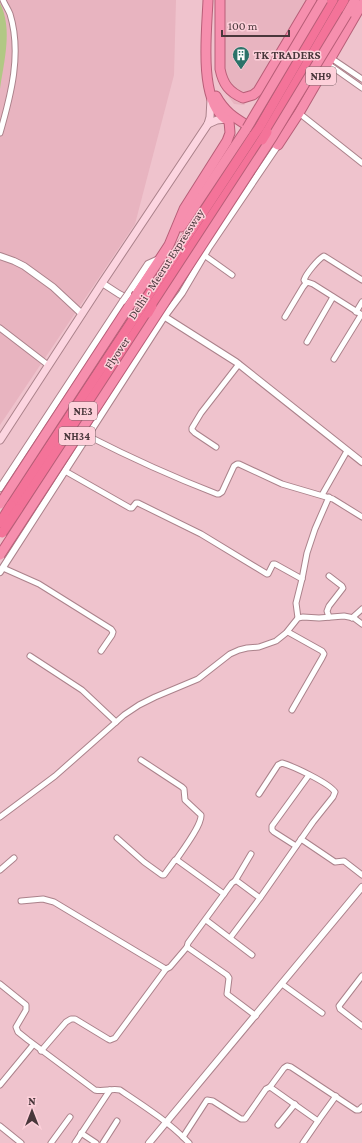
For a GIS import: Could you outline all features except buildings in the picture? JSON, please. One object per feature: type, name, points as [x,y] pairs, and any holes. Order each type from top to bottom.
[{"type":"highway","points":[[208,0],[206,49],[207,70],[218,110],[222,116],[228,120]]},
{"type":"highway","points":[[220,0],[220,69],[222,79],[226,86],[236,95],[243,98],[253,96],[258,91],[312,0]]},
{"type":"highway","name":"NH34","points":[[169,245],[246,128],[322,0]]},
{"type":"highway","name":"Delhi - Meerut Expressway","points":[[260,134],[333,0]]},
{"type":"highway","name":"Delhi - Meerut Expressway","points":[[1,535],[15,507],[260,134],[344,0]]},
{"type":"highway","name":"Flyover","points":[[0,555],[270,140],[355,0]]},
{"type":"highway","name":"NH9","points":[[278,145],[299,113],[362,4]]},
{"type":"highway","points":[[206,49],[208,58],[211,61],[217,60],[220,50]]},
{"type":"highway","points":[[213,94],[229,114],[278,145]]},
{"type":"highway","name":"NH34","points":[[169,245],[184,209],[227,141],[230,133],[228,120]]},
{"type":"highway","name":"Flyover","points":[[0,506],[133,294],[169,245]]},
{"type":"highway","name":"Delhi - Meerut Expressway","points":[[0,523],[15,507]]},
{"type":"main road","points":[[0,440],[208,124],[213,94]]},
{"type":"main road","points":[[208,124],[217,120],[228,120]]},
{"type":"street","points":[[0,133],[7,108],[14,72],[15,42],[10,13],[3,0]]},
{"type":"street","points":[[329,61],[362,79]]},
{"type":"street","points":[[329,61],[362,88]]},
{"type":"street","points":[[299,113],[362,163]]},
{"type":"street","points":[[101,651],[112,635],[112,630],[39,584],[1,570],[164,317],[182,292],[204,255],[278,145]]},
{"type":"street","points":[[204,255],[232,275]]},
{"type":"street","points":[[0,256],[24,266],[53,287],[82,314]]},
{"type":"street","points":[[285,317],[306,283],[304,280],[305,276],[324,256],[362,280]]},
{"type":"street","points":[[102,283],[119,294],[164,317],[222,352],[362,462]]},
{"type":"street","points":[[306,283],[310,283],[360,314]]},
{"type":"street","points":[[0,488],[123,301],[133,294]]},
{"type":"street","points":[[307,342],[333,297]]},
{"type":"street","points":[[334,359],[360,314],[362,302]]},
{"type":"street","points":[[0,328],[48,365]]},
{"type":"street","points":[[216,447],[192,430],[192,428],[205,408],[239,364]]},
{"type":"street","points":[[88,436],[160,471],[217,494],[222,492],[234,466],[237,464],[282,484],[329,497],[362,517]]},
{"type":"street","points":[[322,495],[347,451]]},
{"type":"street","points":[[65,471],[130,508],[138,503],[201,534],[267,574],[273,564],[275,564],[302,579]]},
{"type":"street","points":[[0,817],[55,776],[116,722],[139,705],[198,679],[230,654],[239,650],[259,647],[270,643],[281,638],[288,632],[298,618],[296,603],[307,553],[312,535],[329,497]]},
{"type":"street","points":[[0,506],[30,526]]},
{"type":"street","points":[[0,523],[22,538]]},
{"type":"street","points":[[329,576],[343,588],[329,606],[327,611],[329,617]]},
{"type":"street","points":[[352,618],[362,609]]},
{"type":"street","points":[[298,618],[338,616],[352,618],[362,624]]},
{"type":"street","points":[[288,632],[322,651],[324,654],[292,710]]},
{"type":"street","points":[[30,656],[82,690],[116,722]]},
{"type":"street","points":[[117,838],[144,862],[164,875],[176,860],[197,828],[201,819],[201,815],[184,800],[184,789],[182,787],[141,760]]},
{"type":"street","points":[[230,938],[333,797],[335,792],[332,788],[309,775],[282,763],[259,794]]},
{"type":"street","points":[[296,846],[274,832],[271,828],[309,775]]},
{"type":"street","points":[[301,839],[335,862],[344,861],[362,875]]},
{"type":"street","points":[[41,1051],[66,1022],[71,1019],[75,1019],[108,1040],[115,1038],[166,969],[170,967],[187,947],[188,943],[235,881],[251,854]]},
{"type":"street","points":[[0,870],[14,858]]},
{"type":"street","points":[[176,860],[224,894]]},
{"type":"street","points":[[235,881],[260,898]]},
{"type":"street","points":[[149,1143],[362,887]]},
{"type":"street","points":[[21,901],[39,899],[50,900],[166,969]]},
{"type":"street","points":[[206,920],[252,955]]},
{"type":"street","points":[[187,947],[227,975],[229,978],[228,995],[256,1016]]},
{"type":"street","points":[[362,976],[339,1004],[339,1008],[362,1026]]},
{"type":"street","points":[[0,984],[26,1005],[26,1010],[16,1028],[18,1032],[33,1045],[94,1090],[120,1090],[167,1122],[189,1143]]},
{"type":"street","points":[[282,984],[322,1014]]},
{"type":"street","points":[[0,1085],[33,1045]]},
{"type":"street","points":[[183,1137],[207,1100],[213,1101],[241,1119],[246,1117],[266,1089],[270,1087],[284,1068],[289,1066],[358,1110],[362,1107]]},
{"type":"street","points":[[270,1087],[318,1121]]},
{"type":"street","points":[[75,1143],[110,1090]]},
{"type":"street","points":[[303,1143],[336,1096]]},
{"type":"street","points":[[278,1125],[295,1104]]},
{"type":"street","points":[[50,1143],[70,1117]]},
{"type":"street","points":[[103,1143],[117,1121]]},
{"type":"street","points":[[0,1126],[21,1143]]},
{"type":"street","points":[[81,1133],[96,1143]]},
{"type":"shaded area","points":[[0,0],[176,0],[174,75],[135,224],[0,425]]},
{"type":"shaded area","points":[[223,0],[308,0],[252,97],[244,105],[234,104],[226,93],[224,82]]},
{"type":"green space","points":[[0,3],[4,13],[7,34],[0,89]]},
{"type":"place","name":"TK TRADERS","points":[[241,70]]}]
